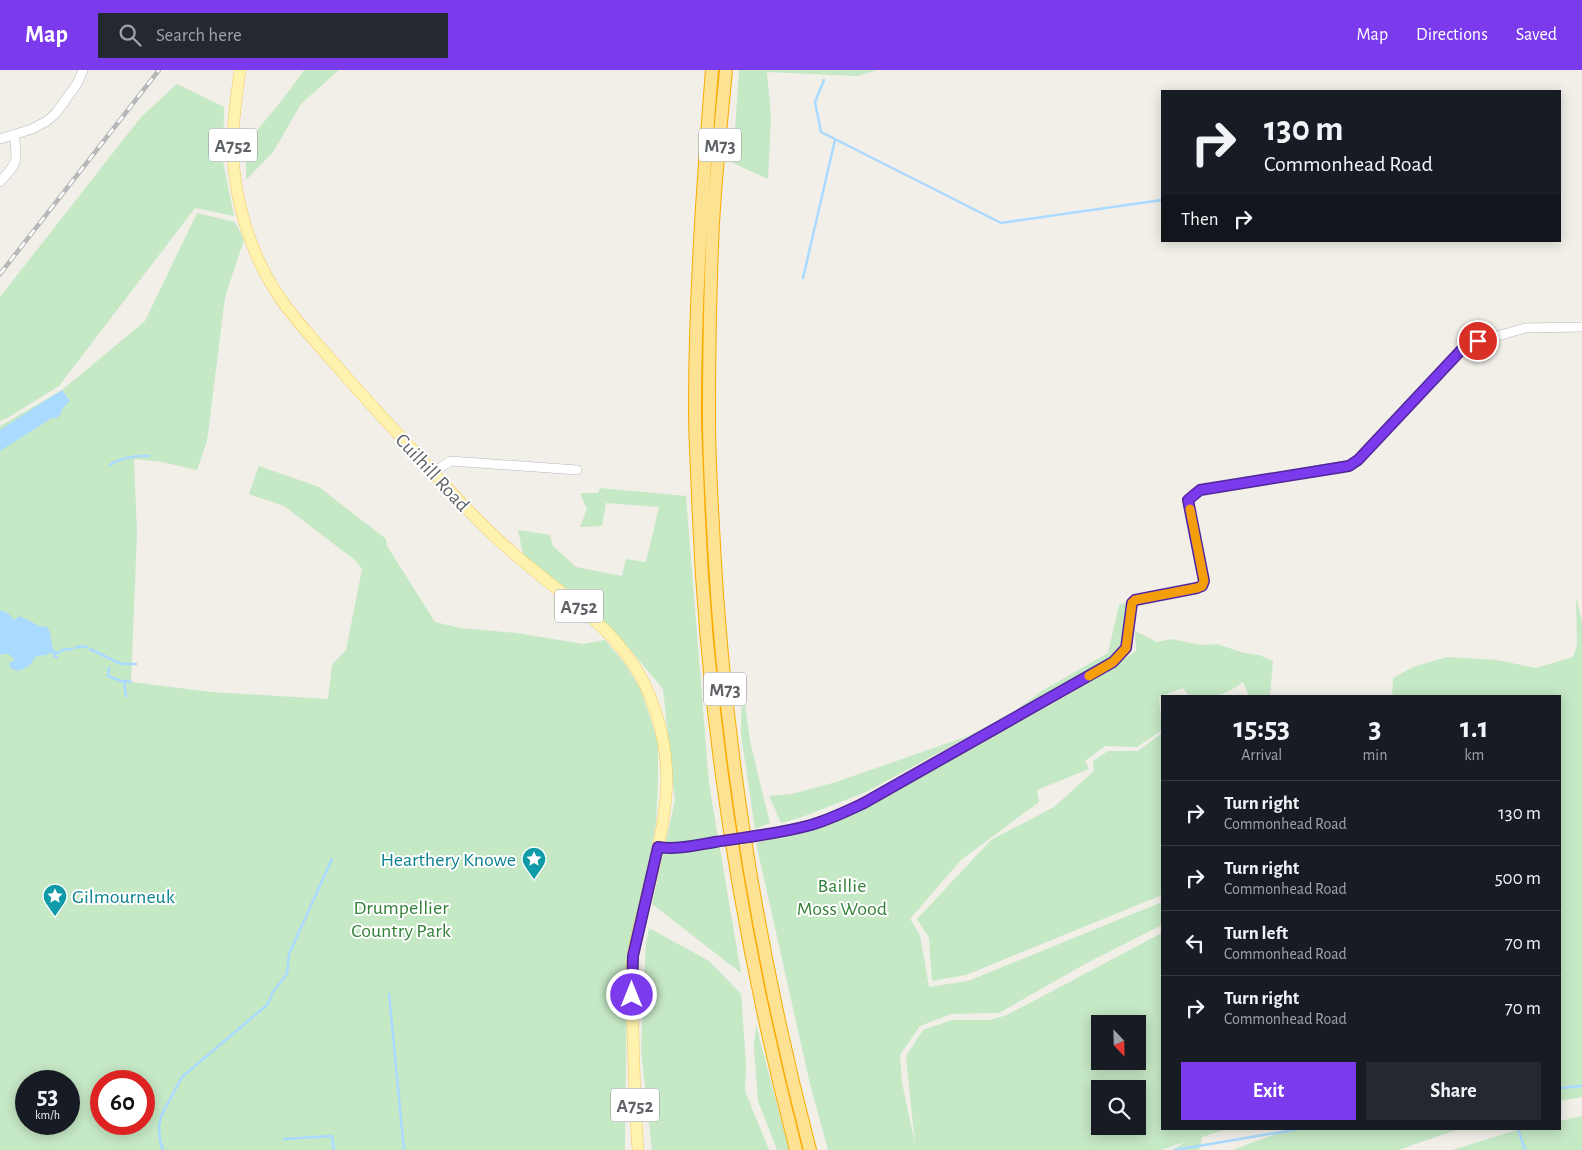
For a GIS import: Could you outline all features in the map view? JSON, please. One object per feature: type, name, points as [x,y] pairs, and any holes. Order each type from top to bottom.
[{"type":"highway","name":"M73","points":[[712,70],[697,278],[695,411],[700,565],[715,730],[740,900],[774,1064],[796,1150]]},
{"type":"highway","name":"M73","points":[[726,70],[714,220],[710,302],[709,422],[717,608],[728,721],[754,898],[788,1065],[810,1150]]},
{"type":"main road","name":"Cuilhill Road","points":[[240,70],[233,130],[235,175],[244,220],[261,265],[278,295],[298,322],[467,509],[511,552],[598,622],[619,644],[639,673],[660,721],[666,755],[667,799],[658,847]]},
{"type":"main road","name":"A752","points":[[638,1150],[632,1024],[633,956],[658,847]]},
{"type":"street","points":[[0,138],[32,129],[48,121],[77,84],[83,70]]},
{"type":"street","points":[[0,182],[14,166],[16,160],[14,135]]},
{"type":"street","points":[[658,847],[693,846],[808,826],[864,803],[1113,662],[1126,648],[1132,603],[1135,600],[1202,586],[1204,581],[1188,500],[1200,490],[1349,466],[1358,460],[1466,345],[1525,328],[1582,327]]},
{"type":"street","points":[[434,472],[450,461],[577,470]]},
{"type":"green space","points":[[304,70],[339,70],[301,104],[273,152],[246,180],[246,144]]},
{"type":"green space","points":[[739,70],[878,70],[857,76],[767,72],[771,116],[768,179],[733,163]]},
{"type":"green space","points":[[177,84],[224,107],[223,161],[234,216],[195,208],[59,386],[0,421],[0,297],[141,117]]},
{"type":"green space","name":"Drumpellier Country Park","points":[[197,213],[235,222],[244,240],[225,297],[207,441],[197,470],[162,462],[134,459],[137,533],[131,682],[211,692],[328,699],[332,665],[346,650],[362,569],[356,561],[284,506],[249,494],[259,466],[319,487],[386,539],[387,546],[435,622],[460,628],[516,633],[583,644],[605,640],[626,665],[641,690],[658,742],[658,784],[656,824],[627,976],[625,1150],[0,1150],[0,426],[62,390],[145,321]]},
{"type":"green space","points":[[600,488],[686,496],[709,784],[741,973],[652,904],[675,801],[663,689],[615,632],[523,554],[518,530],[550,535],[553,546],[576,567],[622,576],[626,559],[646,562],[659,507],[606,503],[602,526],[580,527],[587,509],[580,493],[598,493]]},
{"type":"green space","points":[[1576,597],[1582,621],[1582,1097],[1561,1101],[1561,695],[1392,695],[1393,678],[1413,667],[1447,657],[1497,660],[1536,668],[1573,657],[1577,645]]},
{"type":"green space","points":[[1127,602],[1120,646],[1109,658],[1015,712],[1040,692],[1108,653],[1119,605]]},
{"type":"green space","name":"Baillie Moss Wood","points":[[1135,631],[1157,642],[1171,639],[1201,645],[1217,644],[1244,653],[1259,655],[1273,661],[1270,695],[1249,695],[1243,682],[1229,691],[1218,695],[1188,695],[1183,688],[1161,695],[1159,699],[1161,731],[1137,747],[1105,746],[1085,761],[1089,769],[1037,790],[1039,802],[961,860],[910,919],[920,935],[929,987],[968,981],[1161,902],[1161,926],[1085,964],[999,1013],[951,1014],[920,1026],[900,1055],[902,1083],[915,1144],[906,1056],[923,1030],[952,1020],[990,1020],[1007,1015],[1161,934],[1161,1130],[1224,1130],[1202,1137],[1199,1150],[1172,1150],[1185,1142],[1161,1150],[828,1150],[810,1084],[756,843],[823,826],[854,814],[1075,691],[1136,651]]},
{"type":"green space","points":[[742,682],[750,742],[770,823],[755,829],[741,734]]},
{"type":"green space","points":[[1007,716],[866,792],[802,817],[781,823],[769,796],[792,794],[836,782],[968,736]]},
{"type":"green space","points":[[1161,734],[1161,895],[966,975],[932,981],[929,938],[917,919],[991,840],[1054,807],[1094,771],[1093,761],[1108,751],[1138,751]]},
{"type":"green space","points":[[649,928],[709,961],[741,994],[746,1064],[745,1091],[769,1150],[652,1150],[641,1050],[646,943]]},
{"type":"green space","points":[[756,1025],[789,1150],[777,1150],[758,1101],[754,1047]]},
{"type":"green space","points":[[1582,1116],[1582,1150],[1452,1150],[1517,1130],[1561,1130],[1561,1121]]},
{"type":"green space","points":[[1287,1130],[1456,1130],[1398,1150],[1232,1150]]},
{"type":"water","points":[[62,390],[70,401],[61,410],[62,412],[57,418],[52,418],[0,451],[0,430]]},
{"type":"water","points":[[0,610],[8,613],[14,620],[20,616],[39,626],[47,627],[50,632],[53,651],[47,655],[37,656],[26,668],[18,671],[10,668],[9,663],[15,660],[9,654],[0,655]]},
{"type":"waterway","points":[[824,80],[815,102],[821,132],[1001,223],[1161,200]]},
{"type":"waterway","points":[[803,278],[835,140]]},
{"type":"waterway","points":[[110,465],[118,460],[149,456]]},
{"type":"waterway","points":[[75,648],[87,647]]},
{"type":"waterway","points":[[53,651],[58,653],[62,650],[72,649]]},
{"type":"waterway","points":[[90,649],[121,664],[136,664]]},
{"type":"waterway","points":[[54,652],[54,656],[57,657]]},
{"type":"waterway","points":[[109,668],[108,676],[121,681]]},
{"type":"waterway","points":[[123,681],[131,682]]},
{"type":"waterway","points":[[124,681],[126,696]]},
{"type":"waterway","points":[[272,993],[287,974],[289,954],[332,859]]},
{"type":"waterway","points":[[389,994],[404,1150]]},
{"type":"waterway","points":[[163,1150],[159,1127],[161,1116],[182,1077],[267,1005],[272,995]]},
{"type":"waterway","points":[[1561,1088],[1582,1086]]},
{"type":"waterway","points":[[1175,1150],[1293,1130]]},
{"type":"waterway","points":[[1518,1130],[1525,1150]]},
{"type":"waterway","points":[[284,1139],[332,1136],[334,1150]]},
{"type":"railway","points":[[0,274],[159,70]]},
{"type":"slow traffic","points":[[1089,676],[1113,662],[1126,648],[1132,603],[1135,600],[1202,586],[1204,581],[1190,509]]},
{"type":"place","name":"Hearthery Knowe","points":[[534,880]]},
{"type":"place","name":"Gilmourneuk","points":[[55,917]]},
{"type":"route","points":[[632,995],[633,956],[658,847],[693,846],[777,832],[808,826],[834,817],[864,803],[1113,662],[1126,648],[1132,603],[1135,600],[1202,586],[1204,581],[1188,500],[1200,490],[1349,466],[1358,460],[1466,345],[1478,341]]}]
